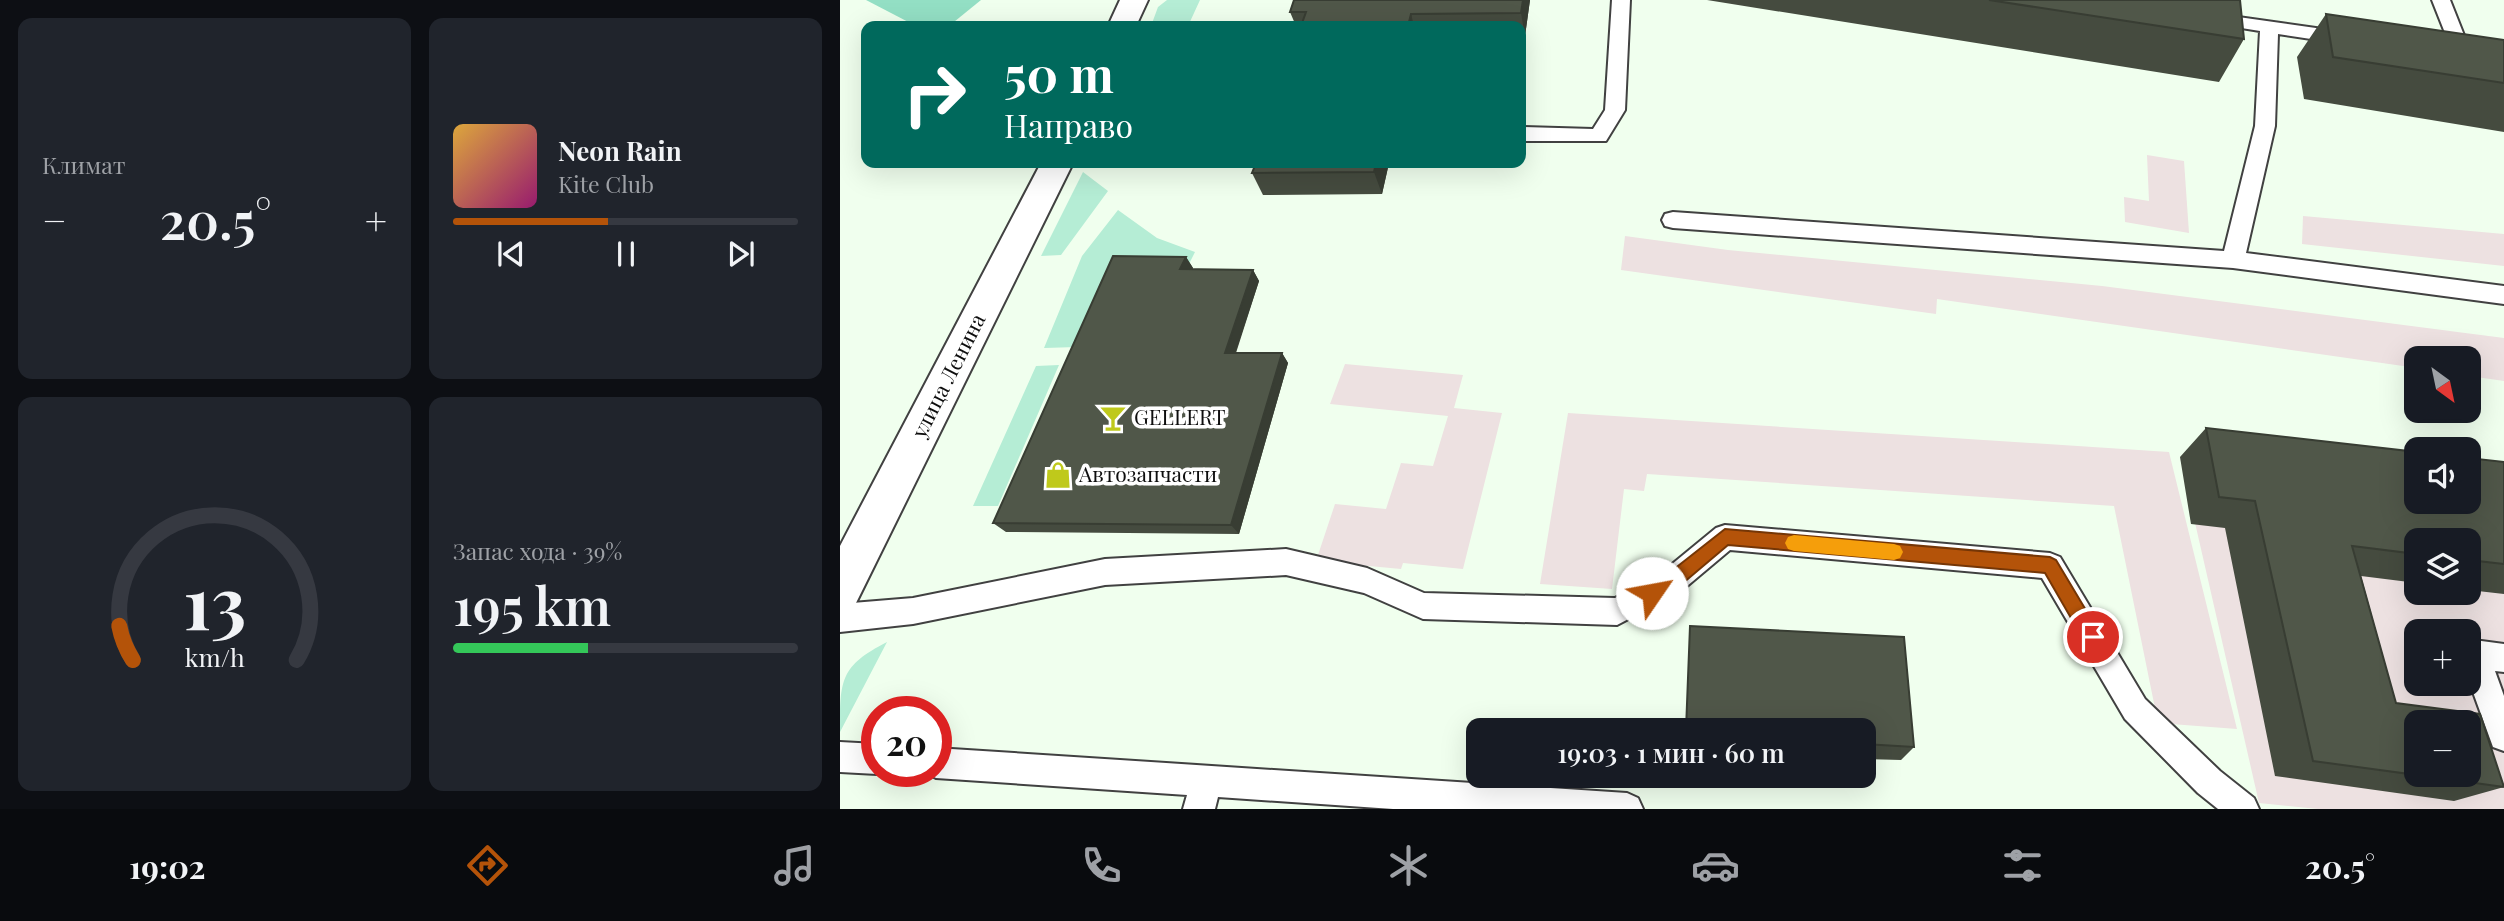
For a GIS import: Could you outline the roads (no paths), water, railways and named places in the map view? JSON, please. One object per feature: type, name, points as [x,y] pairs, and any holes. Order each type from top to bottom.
[{"type":"street","points":[[1124,21],[1134,0]]},
{"type":"street","name":"улица Ленина","points":[[840,590],[1054,168]]},
{"type":"lane","points":[[1526,134],[1598,136],[1615,110],[1621,0]]},
{"type":"lane","points":[[2441,0],[2462,53]]},
{"type":"lane","points":[[2188,14],[2269,28],[2366,40]]},
{"type":"lane","points":[[2233,260],[2265,126],[2269,28]]},
{"type":"lane","points":[[2435,49],[2483,56]]},
{"type":"lane","points":[[1673,220],[2233,260],[2504,295]]},
{"type":"lane","points":[[840,618],[913,611],[1105,572],[1286,562],[1367,581],[1423,606],[1617,612],[1670,583],[1725,537],[2050,566],[2135,709],[2209,782],[2243,809]]},
{"type":"lane","points":[[2504,659],[2474,654],[2504,736]]},
{"type":"lane","points":[[840,757],[861,758]]},
{"type":"lane","points":[[952,765],[1203,794],[1627,809]]},
{"type":"place","name":"GELLERT","points":[[1113,418]]},
{"type":"place","name":"Автозапчасти","points":[[1058,475]]}]
